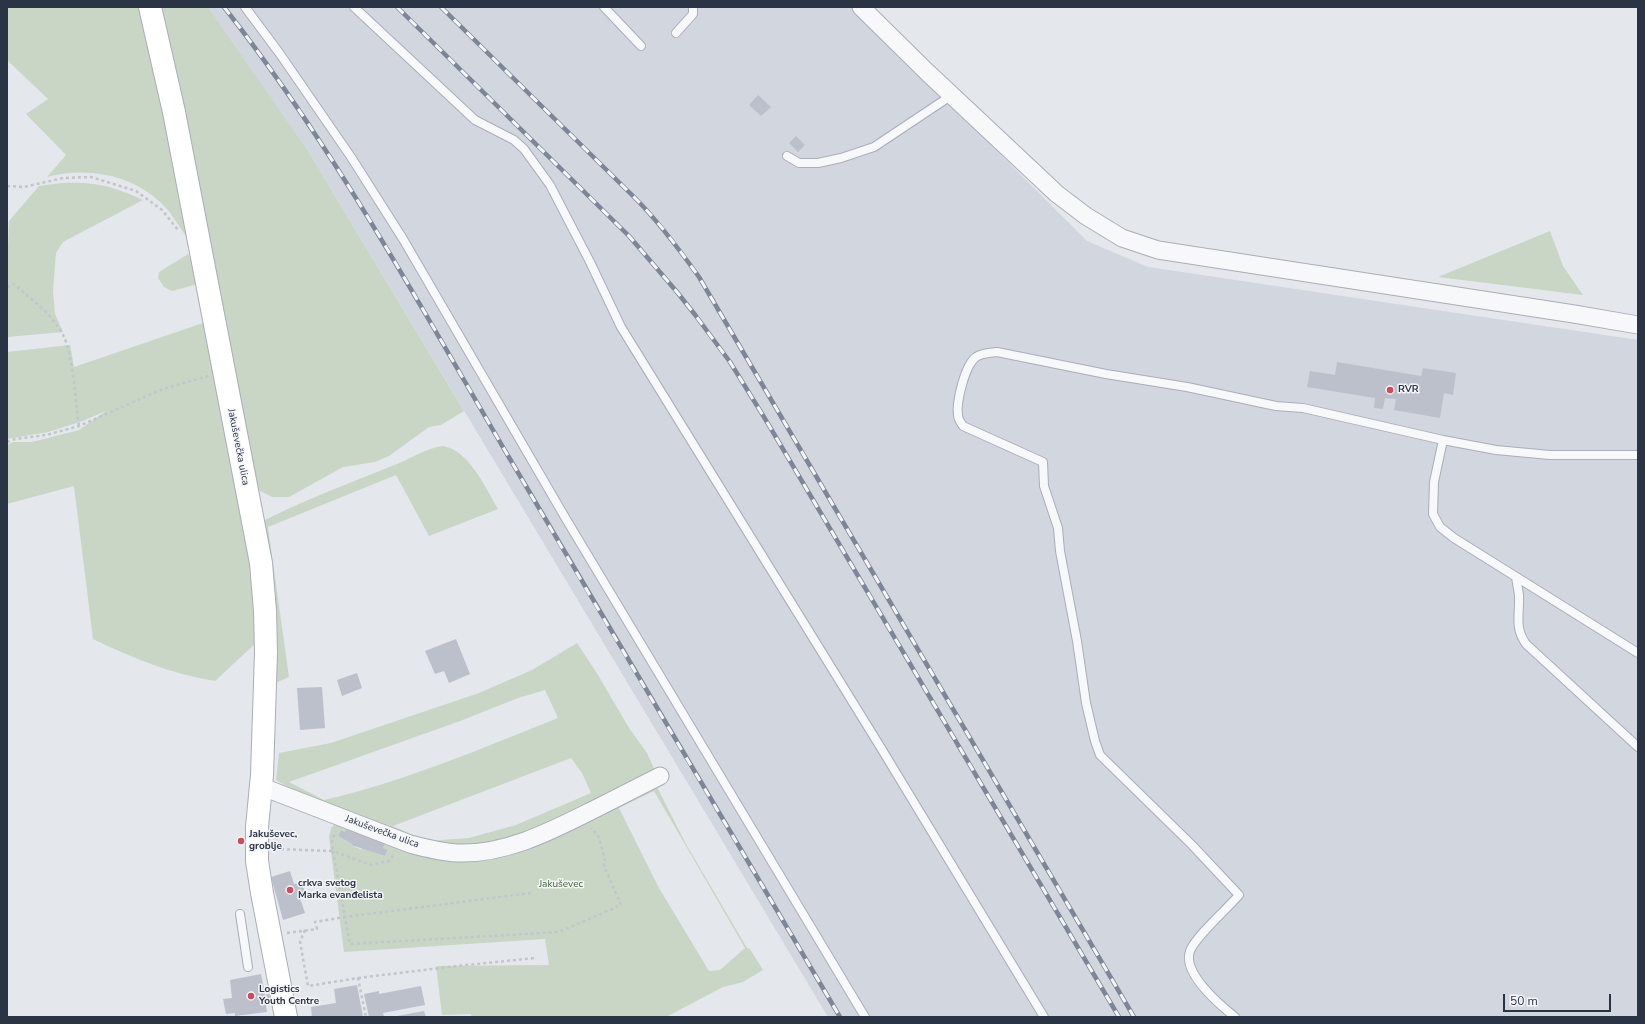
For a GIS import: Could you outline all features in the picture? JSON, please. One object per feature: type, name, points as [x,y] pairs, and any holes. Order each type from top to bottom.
[{"type":"main road","name":"Jakuševečka ulica","points":[[150,7],[174,112],[261,564],[265,611],[266,652],[257,827],[258,861],[262,893],[286,1017]]},
{"type":"street","points":[[861,7],[927,72],[1057,194],[1086,216],[1122,238],[1158,250],[1638,325]]},
{"type":"street","name":"Jakuševečka ulica","points":[[260,786],[399,843],[458,853],[482,851],[518,843],[547,833],[660,776]]},
{"type":"lane","points":[[245,7],[280,54],[351,157],[403,239],[566,519],[865,1017]]},
{"type":"lane","points":[[354,7],[475,120],[514,140],[524,149],[550,185],[590,262],[621,327],[1044,1017]]},
{"type":"lane","points":[[604,7],[641,46]]},
{"type":"lane","points":[[676,33],[693,14],[693,7]]},
{"type":"lane","points":[[787,156],[799,163],[818,163],[840,158],[874,147],[952,95]]},
{"type":"lane","points":[[1235,1017],[1204,988],[1192,972],[1189,961],[1190,952],[1205,931],[1239,895],[1100,755],[1086,703],[1077,641],[1060,551],[1058,528],[1044,486],[1043,462],[963,426],[958,416],[958,407],[969,365],[976,357],[985,353],[997,352],[1106,374],[1187,386],[1276,406],[1302,408],[1443,440],[1496,450],[1550,455],[1638,455]]},
{"type":"lane","points":[[1443,440],[1434,482],[1433,514],[1440,527],[1454,538],[1638,653]]},
{"type":"lane","points":[[1516,577],[1519,595],[1518,627],[1520,636],[1526,644],[1638,747]]},
{"type":"lane","points":[[240,914],[248,966]]},
{"type":"path","points":[[7,186],[24,187],[63,178],[91,176],[136,191],[162,210],[180,232]]},
{"type":"path","points":[[7,287],[14,284],[48,314],[63,335],[69,350],[79,426]]},
{"type":"path","points":[[7,442],[15,439],[46,435],[79,426],[163,389],[204,377],[225,376]]},
{"type":"path","points":[[337,829],[332,840],[333,851],[350,944],[559,932],[621,905],[603,863],[605,859],[598,835],[588,825]]},
{"type":"path","points":[[268,849],[333,851],[371,865],[389,861],[399,843]]},
{"type":"path","points":[[286,933],[317,929],[315,922],[345,917],[531,893]]},
{"type":"path","points":[[305,930],[300,942],[308,986],[358,978],[535,958]]},
{"type":"path","points":[[358,978],[366,1017]]},
{"type":"shaded area","points":[[208,7],[853,7],[1087,241],[1148,267],[1638,340],[1638,1017],[828,1017],[307,149]]},
{"type":"green space","points":[[7,7],[143,7],[193,245],[166,208],[141,188],[126,181],[95,173],[63,174],[47,177],[66,155],[26,114],[48,99],[7,60]]},
{"type":"green space","points":[[156,7],[208,7],[307,149],[464,411],[441,425],[429,427],[389,456],[375,462],[343,467],[289,497],[272,497],[252,487]]},
{"type":"green space","points":[[62,183],[95,184],[122,191],[143,200],[63,242],[56,253],[53,291],[55,314],[63,332],[7,337],[9,221],[39,186]]},
{"type":"green space","points":[[1550,231],[1563,266],[1583,295],[1438,277]]},
{"type":"green space","points":[[188,254],[196,268],[201,283],[172,291],[164,287],[158,278],[159,272]]},
{"type":"green space","points":[[209,321],[246,516],[258,641],[215,681],[168,670],[122,653],[93,639],[74,486],[7,504],[7,445],[13,442],[32,442],[79,430],[106,411],[80,422],[48,432],[7,439],[7,352],[70,345],[74,367]]},
{"type":"green space","points":[[443,446],[452,449],[469,462],[498,509],[429,536],[396,475],[268,527],[289,677],[271,685],[259,523],[341,486],[398,464],[423,452]]},
{"type":"green space","points":[[577,643],[598,675],[629,728],[647,753],[656,773],[505,843],[437,847],[284,789],[286,786],[276,780],[279,753],[331,743],[479,693],[532,670]],"holes":[[[545,690],[558,718],[413,774],[354,793],[324,800],[289,782],[460,721],[518,698]],[[571,758],[582,773],[591,793],[516,825],[469,838],[427,841],[393,826]]]},
{"type":"green space","name":"Jakuševec","points":[[656,785],[686,844],[747,948],[750,949],[763,970],[743,982],[723,987],[666,1017],[472,1017],[471,1014],[442,1015],[436,966],[549,965],[545,939],[344,952],[329,837],[331,828],[335,824],[347,825],[345,832],[341,830],[338,836],[352,844],[351,845],[362,850],[362,848],[385,856],[388,850],[383,848],[386,842],[462,857]],"holes":[[[654,791],[745,948],[720,970],[709,971],[659,888],[619,808]]]},
{"type":"building","points":[[758,95],[771,107],[761,116],[749,105]]},
{"type":"building","points":[[796,136],[805,145],[798,152],[789,143]]},
{"type":"building","name":"RVR","points":[[1337,362],[1421,376],[1423,368],[1456,373],[1453,395],[1444,393],[1440,418],[1394,410],[1396,399],[1385,398],[1383,409],[1374,408],[1375,398],[1307,387],[1310,371],[1335,375]]},
{"type":"building","points":[[456,639],[470,674],[449,683],[444,671],[435,674],[425,651]]},
{"type":"building","points":[[357,673],[362,688],[342,696],[337,680]]},
{"type":"building","points":[[322,687],[325,728],[300,730],[297,688]]},
{"type":"building","points":[[347,826],[386,842],[383,848],[388,850],[385,856],[351,845],[352,844],[338,836],[341,830],[345,832]]},
{"type":"building","name":"crkva svetog Marka evanđelista","points":[[290,871],[294,884],[302,882],[306,896],[300,898],[305,913],[283,920],[271,877]]},
{"type":"building","name":"Logistics Youth Centre","points":[[261,974],[265,995],[269,994],[270,998],[265,999],[267,1012],[235,1016],[235,1013],[226,1014],[223,999],[232,998],[230,980]]},
{"type":"building","points":[[357,985],[363,1017],[312,1017],[311,1007],[336,1003],[334,989]]},
{"type":"building","points":[[421,986],[425,1005],[383,1013],[384,1017],[369,1017],[364,994],[379,991],[379,994]]},
{"type":"building","points":[[424,1011],[426,1017],[397,1017],[397,1016]]},
{"type":"railway","points":[[224,7],[302,114],[373,226],[840,1017]]},
{"type":"railway","points":[[397,7],[629,236],[677,292],[730,362],[1119,1017]]},
{"type":"railway","points":[[441,7],[644,207],[699,277],[1134,1017]]},
{"type":"place","name":"RVR","points":[[1390,390]]},
{"type":"place","name":"Jakuševec, groblje","points":[[241,841]]},
{"type":"place","name":"crkva svetog Marka evanđelista","points":[[290,890]]},
{"type":"place","name":"Logistics Youth Centre","points":[[251,996]]}]
